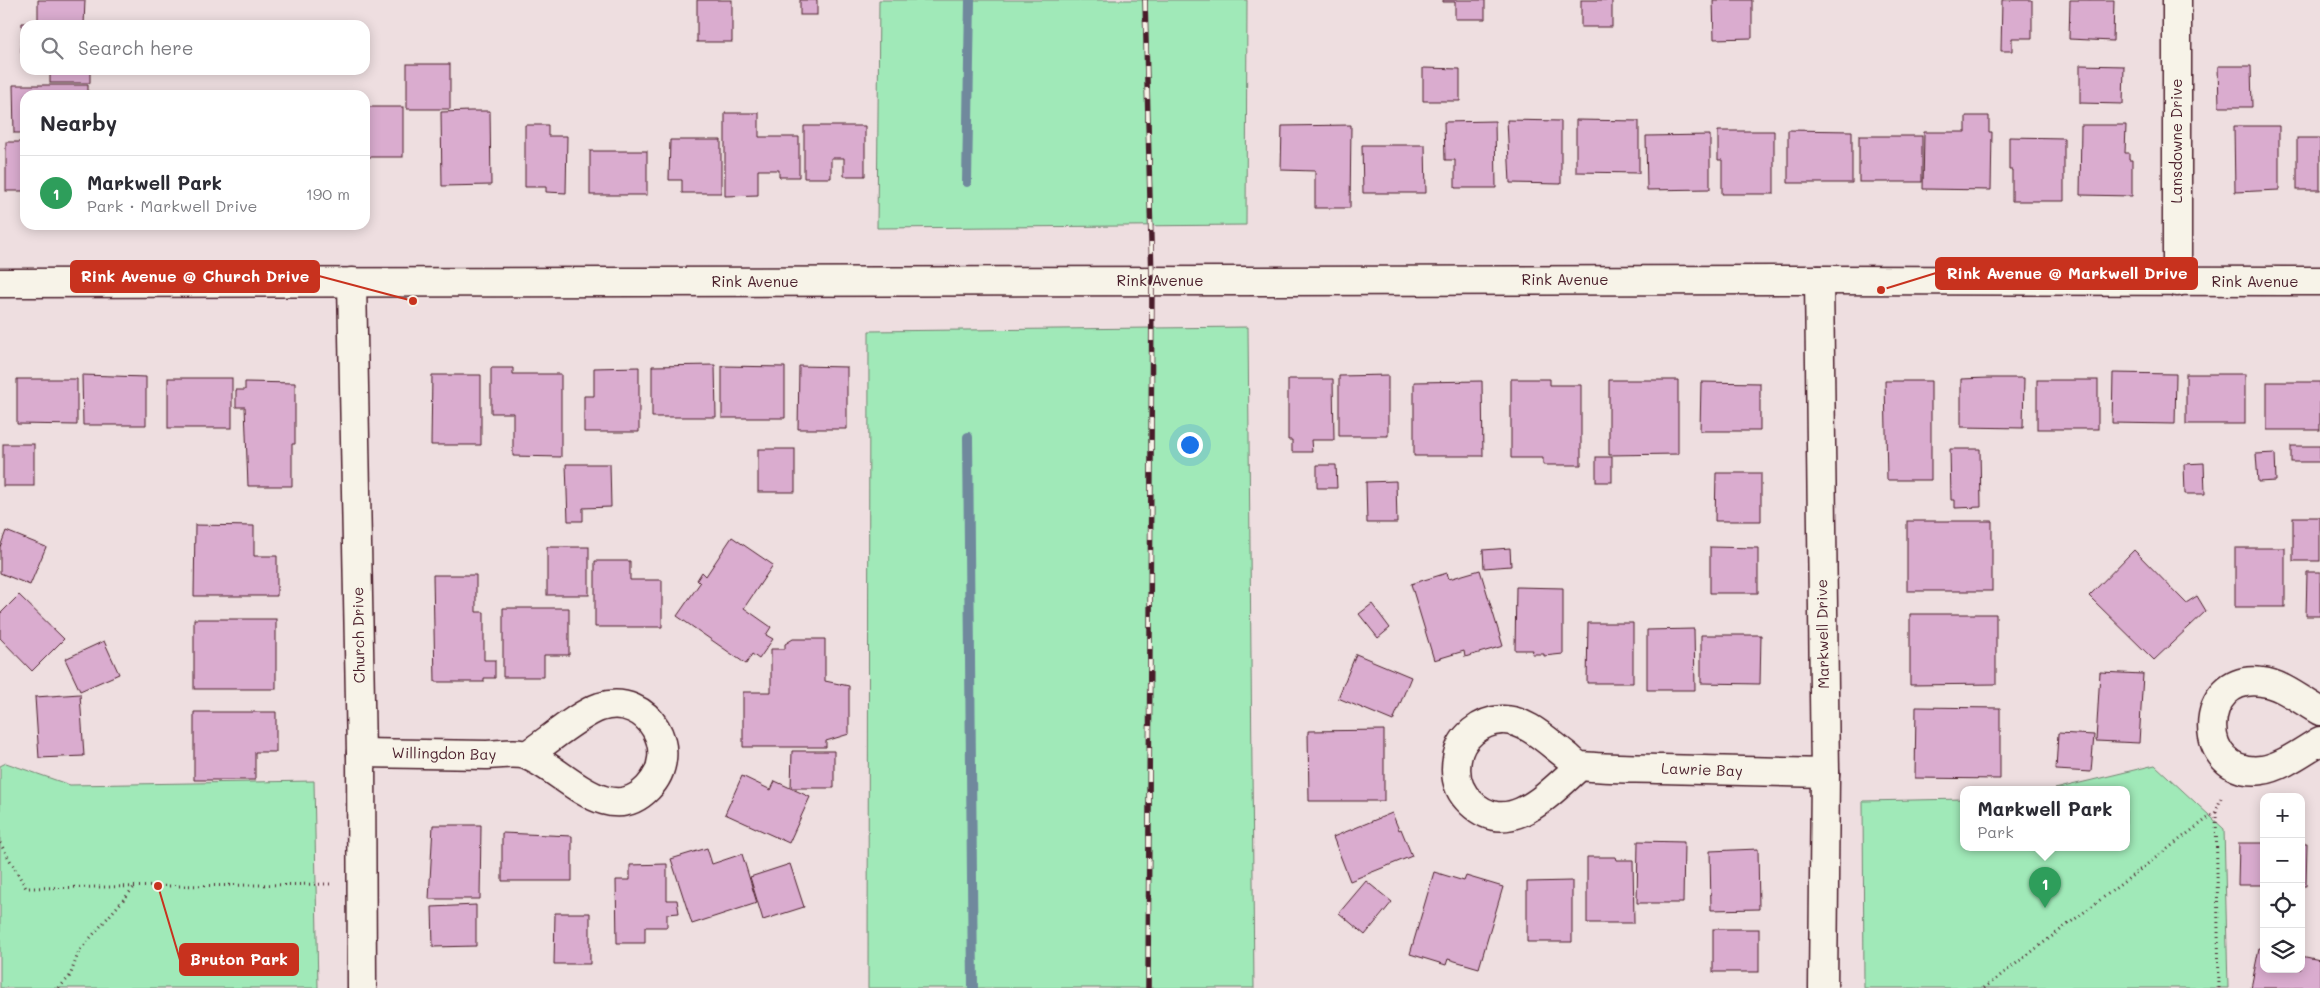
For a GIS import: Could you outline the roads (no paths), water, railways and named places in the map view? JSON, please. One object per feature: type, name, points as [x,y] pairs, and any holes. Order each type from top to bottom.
[{"type":"street","name":"Lansdowne Drive","points":[[2176,0],[2177,282]]},
{"type":"street","name":"Markwell Drive","points":[[1818,280],[1825,773],[1823,988]]},
{"type":"street","name":"Rink Avenue","points":[[0,283],[2320,281]]},
{"type":"street","name":"Church Drive","points":[[352,282],[361,753],[362,988]]},
{"type":"street","points":[[2320,711],[2277,687],[2263,682],[2247,682],[2232,687],[2221,698],[2213,711],[2210,726],[2213,742],[2221,755],[2233,765],[2248,770],[2263,770],[2278,765],[2320,741]]},
{"type":"street","points":[[615,705],[630,707],[644,714],[658,732],[664,753],[658,775],[644,793],[630,800],[615,802],[600,800],[527,755],[587,714],[600,707],[615,705]]},
{"type":"street","name":"Willingdon Bay","points":[[361,753],[527,755]]},
{"type":"street","name":"Lawrie Bay","points":[[1580,766],[1825,773]]},
{"type":"waterway","points":[[967,182],[970,0]]},
{"type":"waterway","points":[[968,437],[973,988]]},
{"type":"railway","points":[[1145,0],[1152,281],[1148,988]]},
{"type":"place","name":"Rink Avenue @ Markwell Drive","points":[[1881,290]]},
{"type":"place","name":"Rink Avenue @ Church Drive","points":[[413,301]]},
{"type":"place","name":"Bruton Park","points":[[158,886]]},
{"type":"place","name":"Markwell Park","points":[[2045,908]]}]
